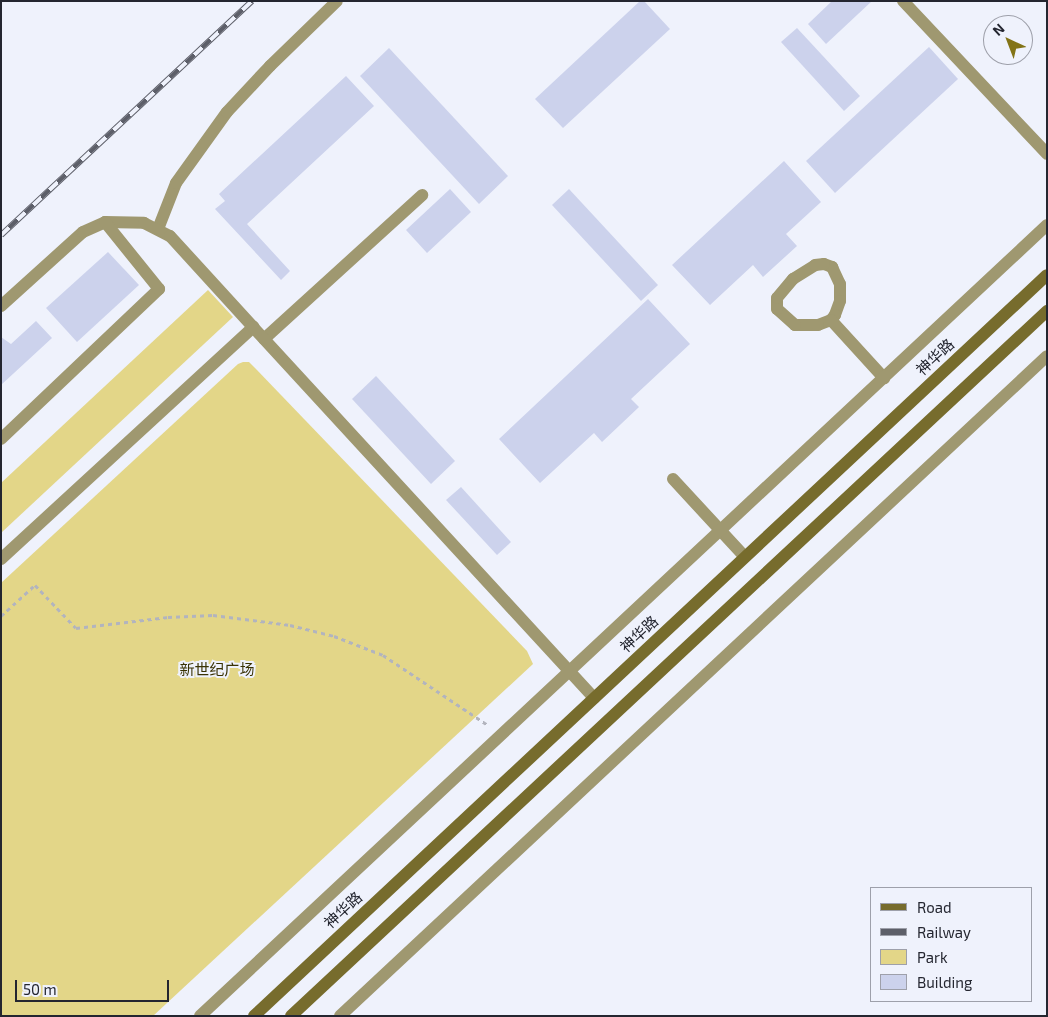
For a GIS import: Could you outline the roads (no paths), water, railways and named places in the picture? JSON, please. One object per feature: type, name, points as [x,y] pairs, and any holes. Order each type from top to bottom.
[{"type":"main road","name":"神华路","points":[[254,1016],[1047,275]]},
{"type":"main road","points":[[291,1016],[1047,311]]},
{"type":"street","points":[[158,229],[176,183],[227,112],[270,66],[337,1]]},
{"type":"street","points":[[903,1],[1047,154]]},
{"type":"street","points":[[264,339],[422,195]]},
{"type":"street","points":[[1,438],[160,289],[105,222]]},
{"type":"street","points":[[1,306],[83,232],[105,222],[144,223],[170,236],[594,698]]},
{"type":"street","points":[[200,1016],[1047,225]]},
{"type":"street","points":[[824,264],[832,267],[840,284],[840,301],[831,320],[818,325],[795,325],[777,309],[777,298],[793,279],[816,265],[824,264]]},
{"type":"street","points":[[831,320],[884,378]]},
{"type":"street","points":[[1,559],[253,327]]},
{"type":"street","points":[[340,1016],[1047,356]]},
{"type":"street","points":[[673,479],[745,557]]},
{"type":"railway","points":[[1,235],[252,1]]},
{"type":"park label","name":"新世纪广场","points":[[217,670]]}]
